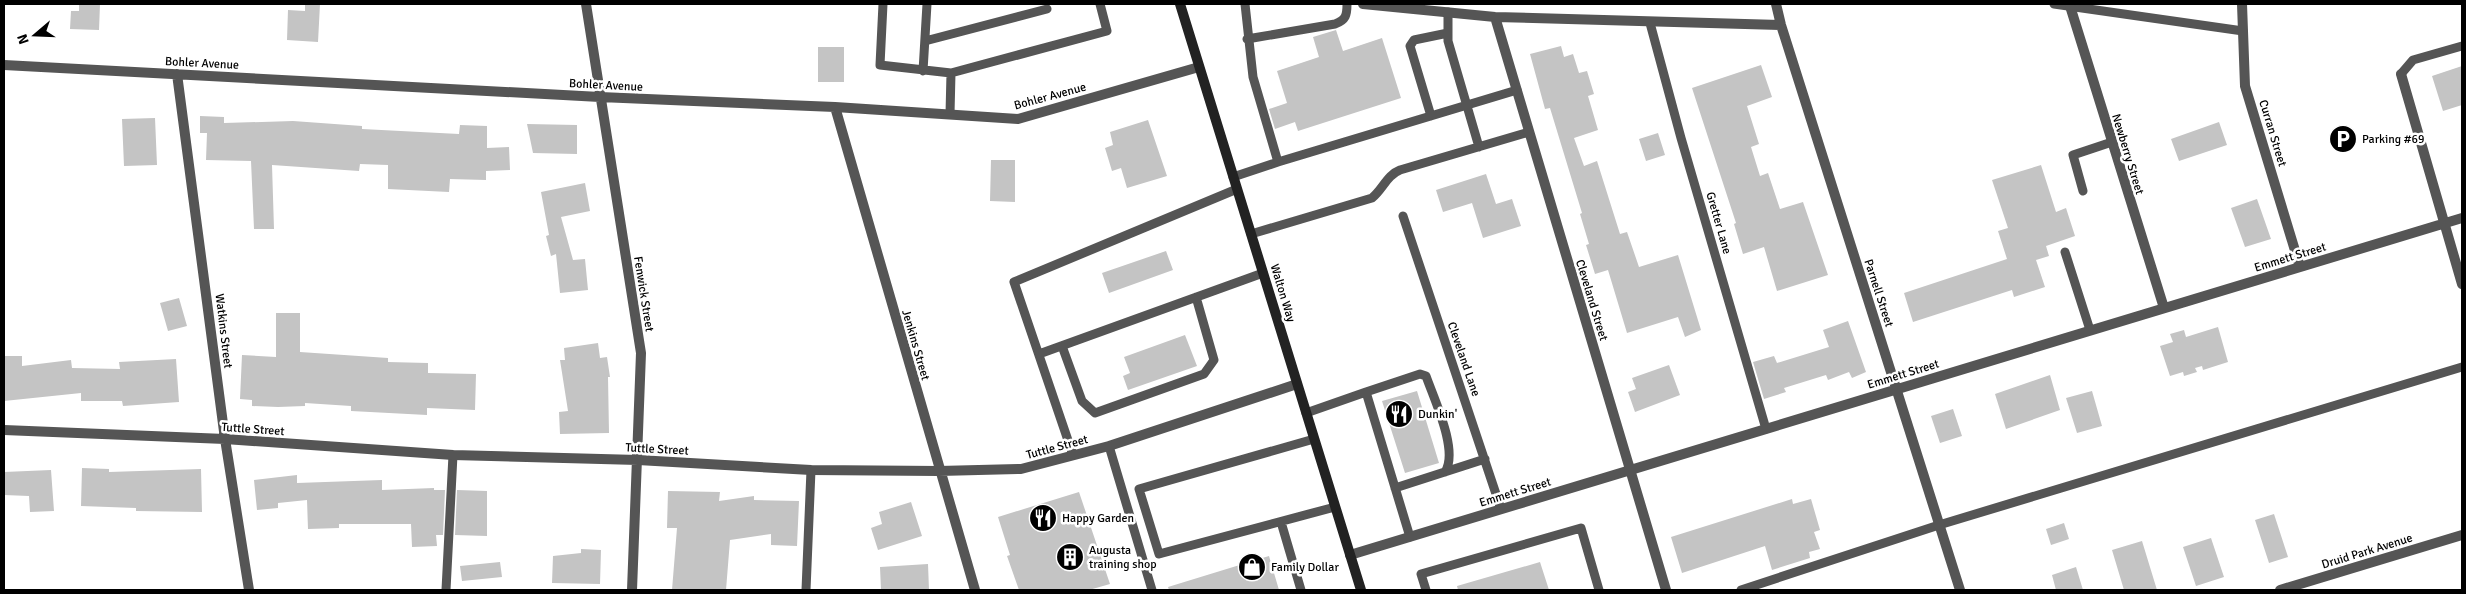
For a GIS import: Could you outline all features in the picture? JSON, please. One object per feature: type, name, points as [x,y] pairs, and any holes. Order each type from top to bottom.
[{"type":"main road","name":"Walton Way","points":[[1180,4],[1361,590]]},
{"type":"street","name":"Fenwick Street","points":[[586,4],[641,354],[632,590]]},
{"type":"street","points":[[1363,4],[1495,17],[1650,23],[1781,25]]},
{"type":"street","name":"Parnell Street","points":[[1776,4],[1781,25],[1960,590]]},
{"type":"street","name":"Curran Street","points":[[2242,4],[2245,86],[2300,267]]},
{"type":"street","name":"Newberry Street","points":[[2070,6],[2164,308]]},
{"type":"street","name":"Cleveland Street","points":[[1495,17],[1666,590]]},
{"type":"street","name":"Bohler Avenue","points":[[4,65],[600,97],[834,106],[1018,119],[1200,67]]},
{"type":"street","name":"Watkins Street","points":[[177,74],[225,439],[249,590]]},
{"type":"street","points":[[2401,74],[2462,284]]},
{"type":"street","name":"Jenkins Street","points":[[834,106],[975,590]]},
{"type":"street","name":"Emmett Street","points":[[1350,555],[2462,218]]},
{"type":"street","name":"Tuttle Street","points":[[4,430],[225,439],[453,455],[638,460],[811,470],[939,471],[1021,469],[1108,446],[1297,384]]},
{"type":"street","name":"Druid Park Avenue","points":[[2280,590],[2462,535]]},
{"type":"lane","points":[[884,4],[880,65],[951,74],[1107,30],[1100,4]]},
{"type":"lane","points":[[923,71],[926,4]]},
{"type":"lane","points":[[1245,4],[1252,77],[1278,162]]},
{"type":"lane","points":[[1248,39],[1336,24],[1343,21],[1348,4]]},
{"type":"lane","points":[[2054,4],[2243,31]]},
{"type":"lane","points":[[925,41],[1047,9]]},
{"type":"lane","points":[[1448,12],[1448,41],[1479,146]]},
{"type":"lane","name":"Gretter Lane","points":[[1650,23],[1681,138],[1766,429]]},
{"type":"lane","points":[[1431,116],[1410,46],[1414,40],[1448,33]]},
{"type":"lane","points":[[2401,74],[2413,60],[2462,46]]},
{"type":"lane","points":[[950,114],[951,74]]},
{"type":"lane","points":[[1233,177],[1517,90]]},
{"type":"lane","points":[[1251,234],[1372,198],[1380,191],[1391,173],[1529,132]]},
{"type":"lane","points":[[2084,191],[2073,155],[2112,142]]},
{"type":"lane","points":[[1073,455],[1014,282],[1237,189]]},
{"type":"lane","name":"Cleveland Lane","points":[[1403,216],[1502,509]]},
{"type":"lane","points":[[2066,252],[2090,330]]},
{"type":"lane","points":[[1039,354],[1263,273]]},
{"type":"lane","points":[[1062,346],[1082,401],[1095,413],[1204,374],[1214,360],[1196,298]]},
{"type":"lane","points":[[1741,590],[1939,525],[2462,368]]},
{"type":"lane","points":[[1306,413],[1420,374],[1426,376],[1450,449],[1449,466],[1445,472]]},
{"type":"lane","points":[[1366,392],[1410,537]]},
{"type":"lane","points":[[1314,439],[1139,489],[1159,554],[1335,507]]},
{"type":"lane","points":[[1108,446],[1152,590]]},
{"type":"lane","points":[[446,590],[453,455]]},
{"type":"lane","points":[[1395,488],[1484,459]]},
{"type":"lane","points":[[806,590],[811,470]]},
{"type":"lane","points":[[1281,522],[1301,590]]},
{"type":"lane","points":[[1426,590],[1422,574],[1581,528],[1599,590]]},
{"type":"building","points":[[79,4],[100,4],[99,30],[70,29],[71,11],[79,11]]},
{"type":"building","points":[[305,4],[320,4],[318,42],[287,40],[288,10],[305,11]]},
{"type":"building","points":[[1336,30],[1343,51],[1382,38],[1401,98],[1298,131],[1295,122],[1275,129],[1269,109],[1287,103],[1277,71],[1319,57],[1313,37]]},
{"type":"building","points":[[1561,46],[1564,57],[1573,54],[1579,73],[1587,71],[1594,94],[1588,96],[1598,130],[1574,138],[1584,166],[1597,161],[1620,234],[1627,232],[1639,267],[1678,255],[1701,330],[1685,337],[1678,317],[1627,333],[1608,270],[1595,274],[1586,245],[1589,244],[1580,214],[1582,213],[1550,108],[1545,109],[1530,54]]},
{"type":"building","points":[[818,47],[844,47],[844,82],[818,82]]},
{"type":"building","points":[[1761,65],[1772,97],[1747,106],[1759,144],[1751,147],[1760,176],[1768,173],[1780,209],[1803,202],[1828,275],[1777,291],[1764,247],[1743,254],[1734,224],[1736,223],[1692,88]]},
{"type":"building","points":[[2462,66],[2462,105],[2443,111],[2432,76]]},
{"type":"building","points":[[200,116],[224,117],[224,123],[293,121],[362,126],[362,129],[459,134],[460,125],[487,126],[487,148],[509,147],[510,170],[486,171],[486,180],[450,179],[449,192],[388,189],[388,165],[360,164],[359,171],[272,165],[274,229],[254,229],[251,161],[206,160],[207,133],[200,133]]},
{"type":"building","points":[[155,118],[157,165],[124,166],[122,119]]},
{"type":"building","points":[[1148,120],[1167,176],[1127,188],[1121,168],[1112,171],[1105,148],[1113,145],[1110,132]]},
{"type":"building","points":[[2219,122],[2227,145],[2179,161],[2171,139]]},
{"type":"building","points":[[527,124],[577,125],[577,154],[533,153]]},
{"type":"building","points":[[1658,133],[1665,155],[1646,161],[1639,139]]},
{"type":"building","points":[[991,160],[1015,160],[1015,202],[990,201]]},
{"type":"building","points":[[2041,165],[2056,212],[2066,208],[2075,236],[2046,246],[2049,256],[2036,260],[2045,287],[2014,297],[2012,290],[1913,322],[1904,293],[2007,259],[1998,231],[2008,228],[1992,180]]},
{"type":"building","points":[[1486,174],[1496,204],[1512,199],[1521,226],[1483,238],[1472,203],[1443,212],[1436,190]]},
{"type":"building","points":[[585,183],[590,211],[561,217],[573,260],[585,259],[588,290],[560,293],[556,254],[551,256],[546,236],[549,235],[541,192]]},
{"type":"building","points":[[2257,199],[2271,239],[2245,247],[2231,208]]},
{"type":"building","points":[[1166,251],[1173,270],[1109,293],[1102,273]]},
{"type":"building","points":[[179,298],[187,326],[168,331],[160,303]]},
{"type":"building","points":[[276,313],[300,313],[300,352],[388,358],[388,362],[428,363],[428,373],[476,374],[475,410],[427,408],[427,415],[351,411],[351,406],[305,403],[305,406],[252,406],[252,400],[240,399],[242,355],[276,357]]},
{"type":"building","points":[[1848,321],[1866,372],[1852,378],[1849,372],[1828,380],[1826,375],[1784,388],[1786,392],[1764,399],[1753,362],[1774,356],[1777,363],[1829,347],[1823,330]]},
{"type":"building","points":[[2218,327],[2228,362],[2203,370],[2202,366],[2195,368],[2197,372],[2184,376],[2183,372],[2170,376],[2160,346],[2173,342],[2170,334],[2184,330],[2186,337]]},
{"type":"building","points":[[1185,335],[1197,366],[1128,390],[1123,376],[1130,373],[1124,357]]},
{"type":"building","points":[[598,343],[600,358],[607,357],[610,377],[608,377],[609,433],[560,434],[559,412],[568,411],[560,360],[565,360],[564,348]]},
{"type":"building","points":[[4,356],[22,356],[22,366],[71,360],[72,368],[120,369],[119,362],[176,359],[179,402],[123,406],[122,401],[81,401],[81,393],[4,401]]},
{"type":"building","points":[[1669,365],[1680,395],[1635,412],[1628,392],[1636,389],[1632,378]]},
{"type":"building","points":[[2050,375],[2060,410],[2006,429],[1995,394]]},
{"type":"building","points":[[1417,391],[1439,463],[1405,473],[1382,401]]},
{"type":"building","points":[[2092,391],[2102,426],[2077,433],[2066,398]]},
{"type":"building","points":[[1953,409],[1962,436],[1940,443],[1931,416]]},
{"type":"building","points":[[82,468],[109,469],[109,472],[201,469],[202,512],[136,511],[136,508],[81,506]]},
{"type":"building","points":[[51,470],[54,511],[30,512],[29,496],[4,495],[4,472]]},
{"type":"building","points":[[297,475],[297,483],[382,480],[382,490],[434,488],[434,490],[445,490],[443,535],[436,535],[437,546],[412,547],[411,524],[339,524],[339,528],[308,529],[307,500],[278,503],[278,508],[257,510],[254,480]]},
{"type":"building","points":[[457,490],[487,491],[487,536],[455,535]]},
{"type":"building","points":[[668,491],[720,492],[719,501],[754,496],[754,500],[799,501],[797,546],[771,545],[771,534],[730,540],[726,590],[672,590],[677,528],[667,528]]},
{"type":"building","points":[[1079,492],[1110,584],[1089,590],[1019,590],[1007,556],[1010,555],[998,517]]},
{"type":"building","points":[[1792,499],[1793,504],[1811,499],[1820,530],[1814,532],[1820,549],[1809,552],[1810,558],[1772,570],[1765,546],[1682,573],[1671,537]]},
{"type":"building","points":[[911,502],[922,536],[878,550],[871,528],[882,524],[879,512]]},
{"type":"building","points":[[2274,514],[2288,557],[2269,563],[2255,520]]},
{"type":"building","points":[[2064,523],[2069,539],[2051,545],[2046,529]]},
{"type":"building","points":[[2211,538],[2224,577],[2196,586],[2183,547]]},
{"type":"building","points":[[2142,541],[2157,590],[2124,590],[2112,550]]},
{"type":"building","points":[[581,549],[601,550],[600,584],[552,583],[553,556],[581,553]]},
{"type":"building","name":"Family Dollar","points":[[1269,556],[1279,590],[1169,590],[1168,587]]},
{"type":"building","points":[[500,562],[502,577],[462,581],[460,566]]},
{"type":"building","points":[[1540,562],[1549,590],[1458,590],[1457,586]]},
{"type":"building","points":[[928,564],[929,590],[881,590],[880,567]]},
{"type":"building","points":[[2076,567],[2083,590],[2056,590],[2052,575]]},
{"type":"place","name":"Parking #69","points":[[2343,139]]},
{"type":"place","name":"Dunkin'","points":[[1399,414]]},
{"type":"place","name":"Happy Garden","points":[[1043,518]]},
{"type":"place","name":"Augusta training shop","points":[[1070,557]]},
{"type":"place","name":"Family Dollar","points":[[1252,567]]}]
